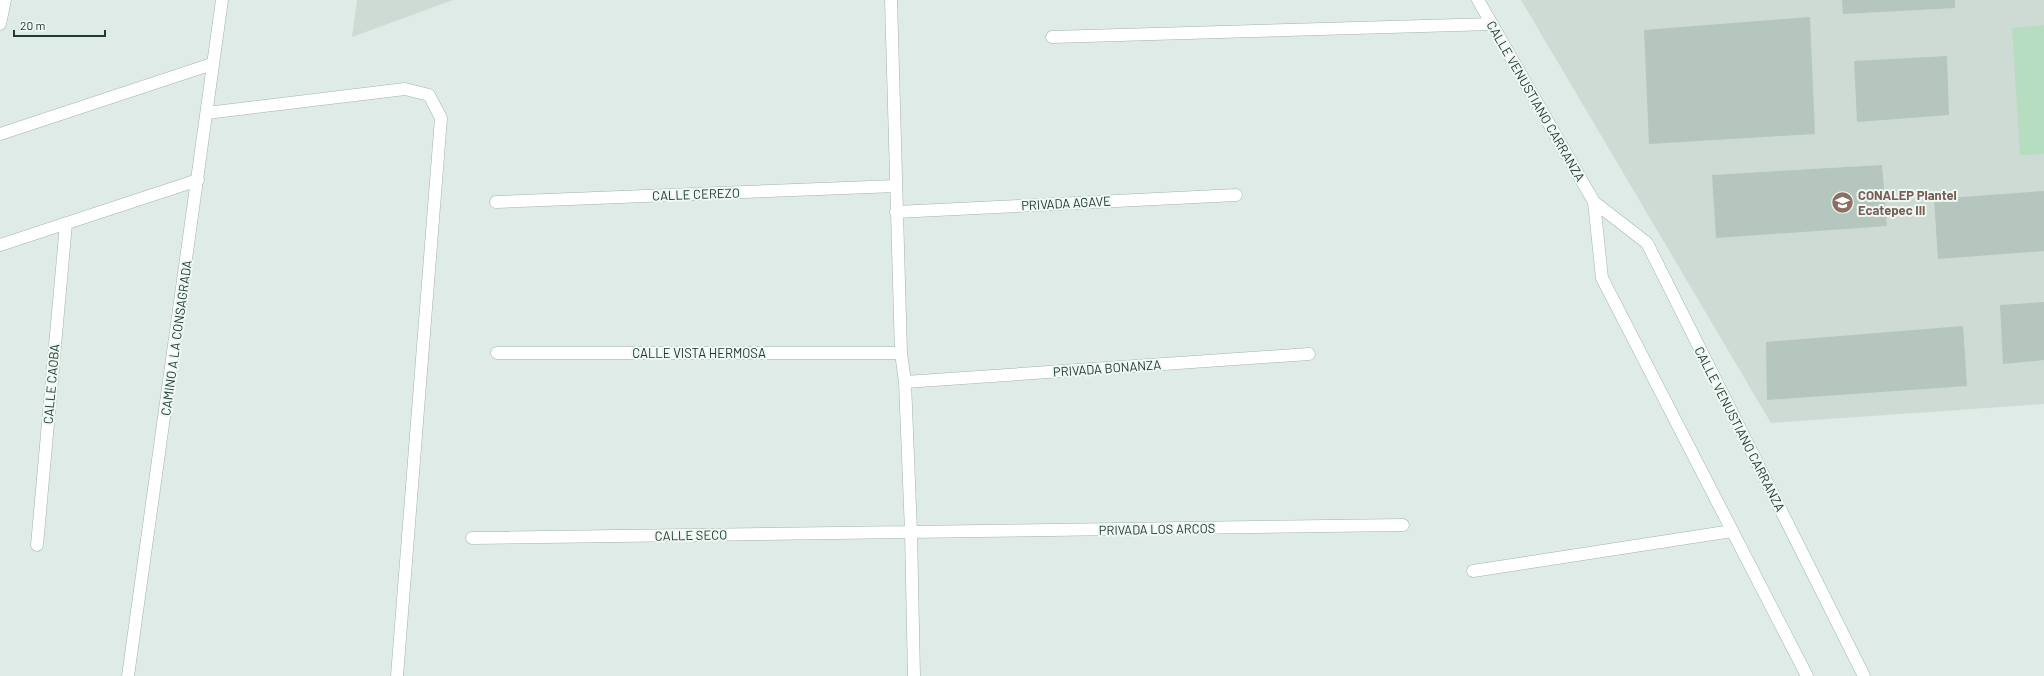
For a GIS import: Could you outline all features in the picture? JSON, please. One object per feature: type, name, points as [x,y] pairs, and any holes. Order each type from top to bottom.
[{"type":"street","points":[[0,24],[5,0]]},
{"type":"street","name":"CAMINO A LA CONSAGRADA","points":[[128,676],[222,0]]},
{"type":"street","points":[[891,0],[896,212],[901,352],[905,382],[911,532],[914,676]]},
{"type":"street","name":"CALLE VENUSTIANO CARRANZA","points":[[1478,0],[1594,202],[1647,243],[1864,676]]},
{"type":"street","points":[[1052,36],[1492,24]]},
{"type":"street","points":[[0,134],[212,64]]},
{"type":"street","points":[[206,113],[405,89],[429,95],[441,118],[396,676]]},
{"type":"street","points":[[0,245],[198,180]]},
{"type":"street","name":"CALLE CEREZO","points":[[496,202],[896,186]]},
{"type":"street","name":"PRIVADA AGAVE","points":[[896,212],[1236,195]]},
{"type":"street","name":"CALLE VENUSTIANO CARRANZA","points":[[1594,202],[1602,278],[1807,676]]},
{"type":"street","name":"CALLE CAOBA","points":[[37,545],[66,224]]},
{"type":"street","name":"CALLE VISTA HERMOSA","points":[[497,353],[901,352]]},
{"type":"street","name":"PRIVADA BONANZA","points":[[905,382],[1309,354]]},
{"type":"street","name":"PRIVADA LOS ARCOS","points":[[911,532],[1403,525]]},
{"type":"street","points":[[1473,571],[1732,531]]},
{"type":"street","name":"CALLE SECO","points":[[472,538],[911,532]]},
{"type":"shaded area","points":[[357,0],[453,0],[352,37]]},
{"type":"shaded area","name":"CONALEP Plantel Ecatepec III","points":[[1521,0],[2044,0],[2044,404],[1771,423]]},
{"type":"green space","points":[[2044,25],[2044,154],[2020,155],[2012,28]]},
{"type":"building","points":[[1842,0],[1955,0],[1955,8],[1843,14]]},
{"type":"building","points":[[1810,17],[1815,134],[1649,144],[1644,30]]},
{"type":"building","points":[[1947,56],[1949,115],[1857,122],[1854,61]]},
{"type":"building","points":[[1882,165],[1887,226],[1716,238],[1712,175]]},
{"type":"building","points":[[2044,191],[2044,251],[1938,259],[1934,199]]},
{"type":"building","points":[[2044,302],[2044,360],[2003,364],[2000,305]]},
{"type":"building","points":[[1963,326],[1967,386],[1767,400],[1766,342]]},
{"type":"place","name":"CONALEP Plantel Ecatepec III","points":[[1842,202]]}]
